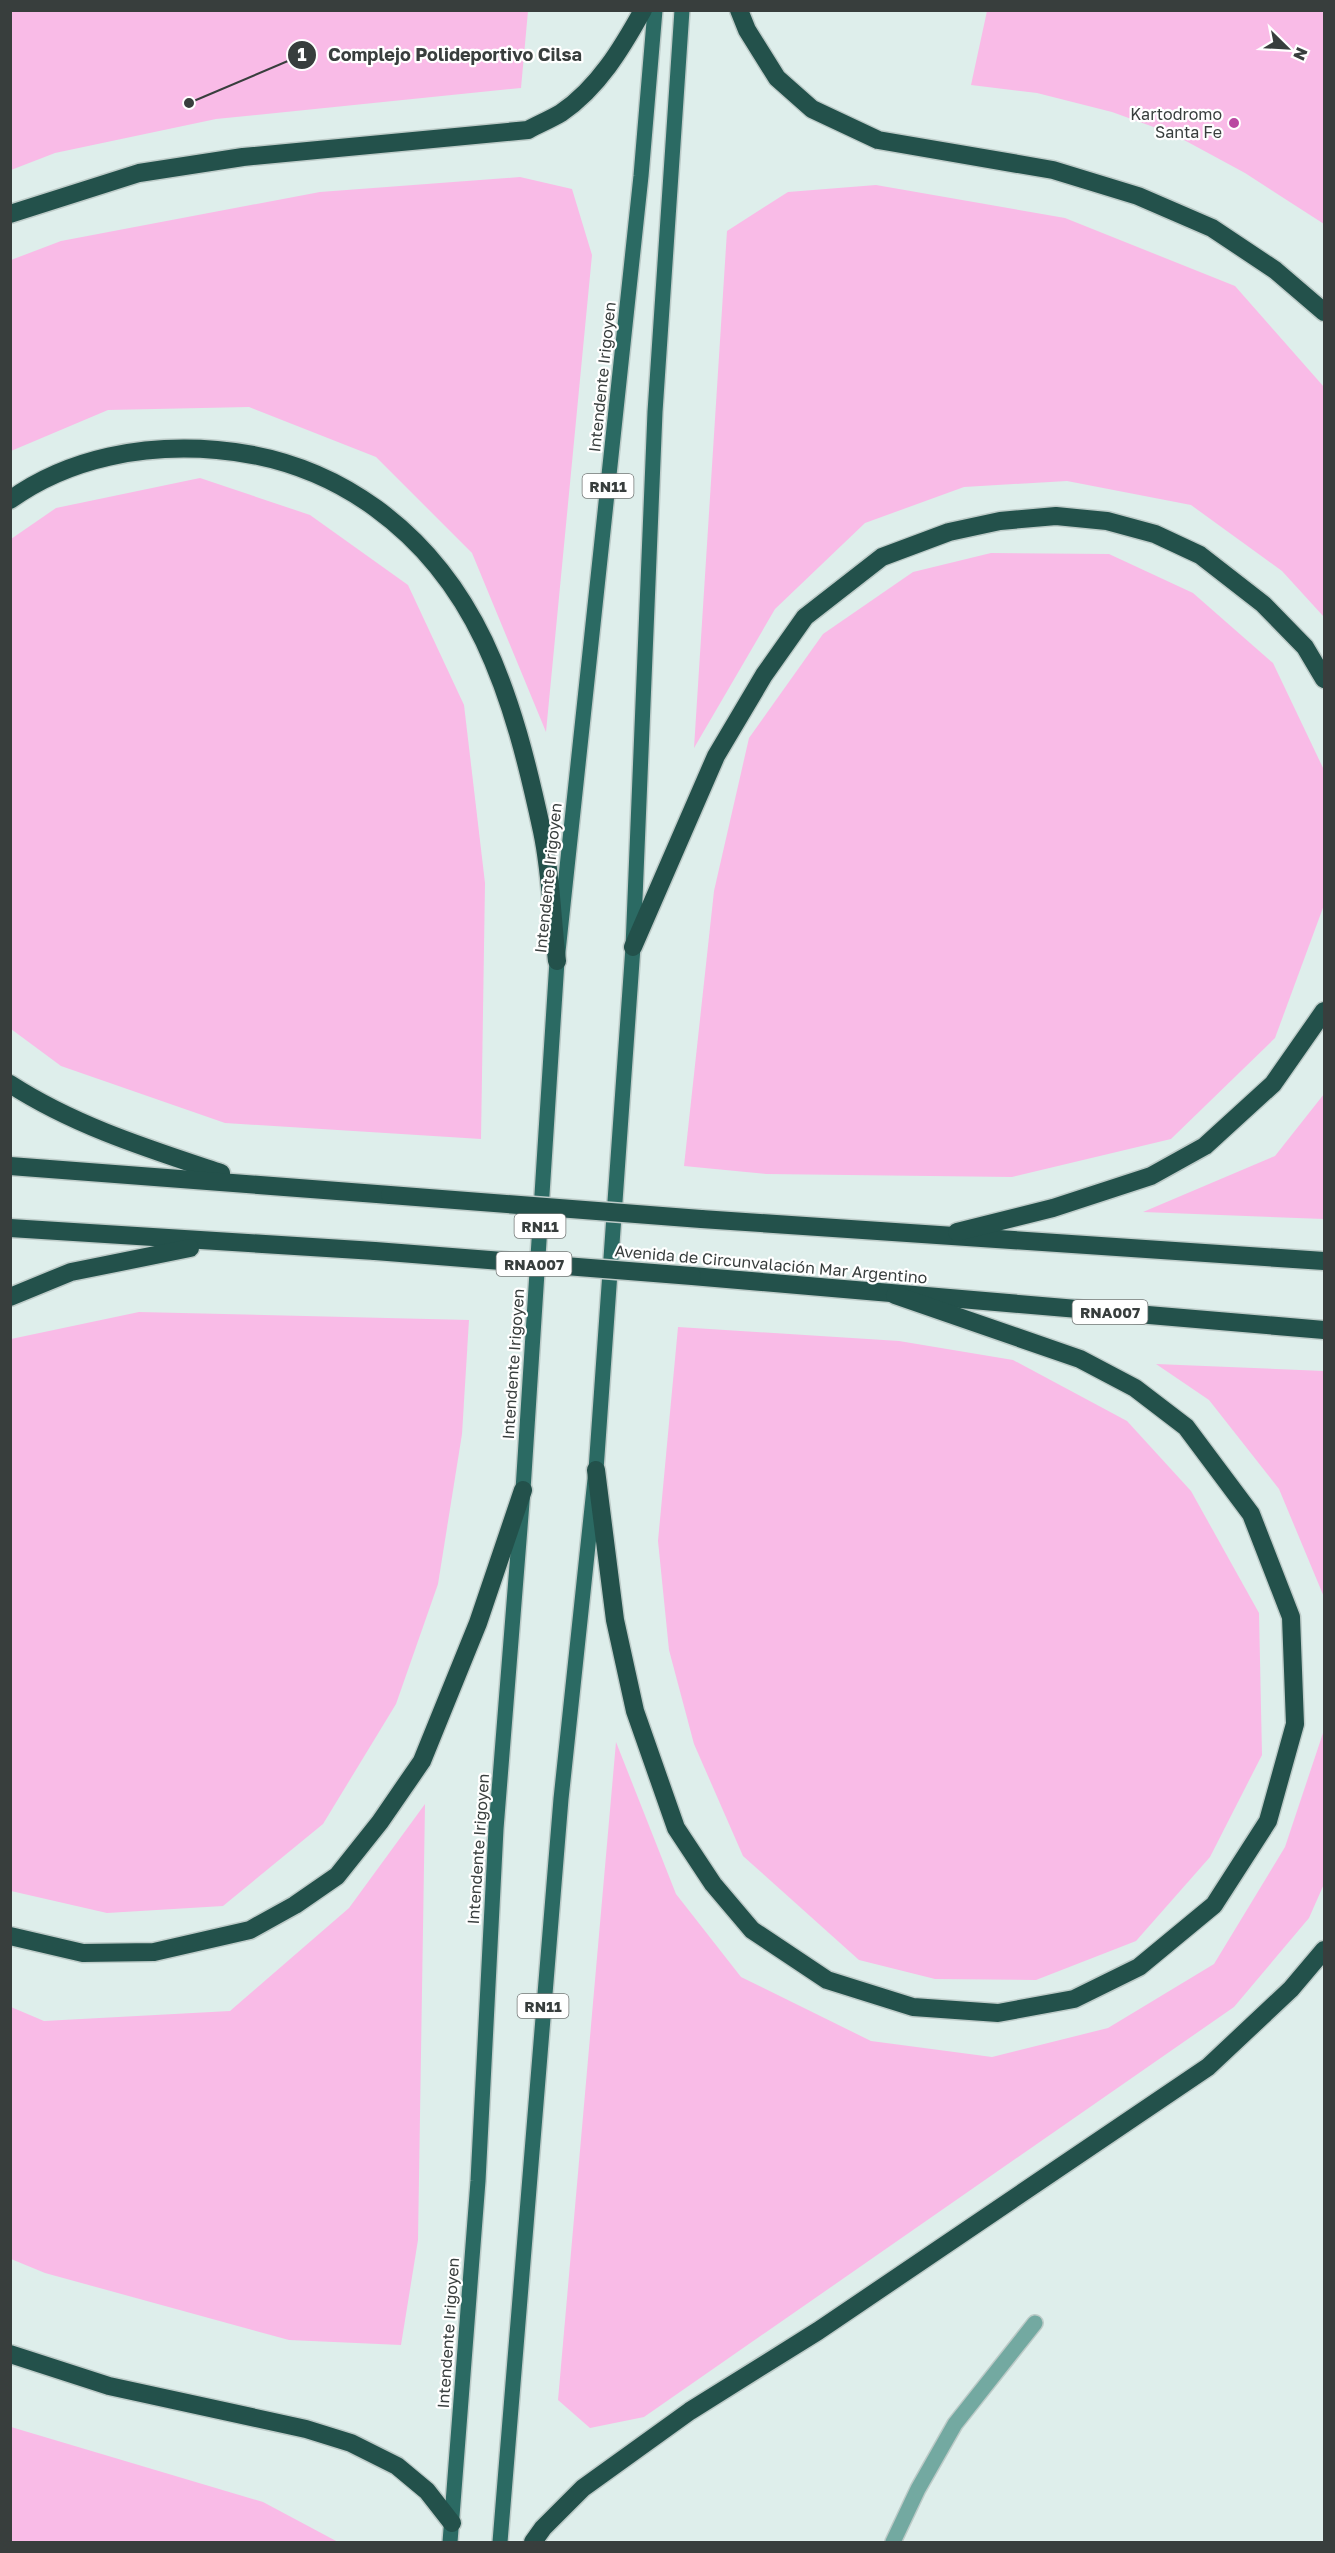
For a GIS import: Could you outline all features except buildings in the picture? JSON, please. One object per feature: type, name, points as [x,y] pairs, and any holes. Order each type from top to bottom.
[{"type":"highway","points":[[10,214],[140,173],[243,157],[528,130],[562,113],[591,87],[622,48],[643,10]]},
{"type":"highway","points":[[739,10],[747,30],[777,78],[812,109],[878,140],[1053,170],[1138,196],[1212,228],[1275,270],[1324,312]]},
{"type":"highway","points":[[10,500],[33,484],[103,456],[182,447],[246,452],[316,472],[376,506],[414,541],[449,581],[483,640],[504,691],[512,712],[542,833],[557,961]]},
{"type":"highway","points":[[633,947],[716,756],[764,675],[805,617],[882,557],[949,532],[1000,521],[1056,516],[1107,521],[1145,531],[1200,555],[1263,604],[1305,647],[1324,679]]},
{"type":"highway","points":[[939,1237],[1053,1208],[1150,1176],[1205,1146],[1273,1084],[1324,1011]]},
{"type":"highway","points":[[10,1084],[34,1099],[125,1142],[249,1182]]},
{"type":"highway","points":[[10,1166],[249,1182],[700,1220],[1324,1261]]},
{"type":"highway","name":"RNA007","points":[[10,1228],[214,1243]]},
{"type":"highway","points":[[10,1297],[71,1272],[214,1243]]},
{"type":"highway","name":"Avenida de Circunvalación Mar Argentino","points":[[214,1243],[375,1251],[1324,1330]]},
{"type":"highway","points":[[596,1470],[615,1620],[635,1711],[676,1828],[713,1884],[752,1930],[827,1980],[913,2007],[998,2013],[1074,1999],[1139,1967],[1214,1905],[1269,1821],[1295,1724],[1291,1617],[1251,1514],[1186,1426],[1135,1388],[1080,1359],[895,1295]]},
{"type":"highway","points":[[10,1936],[83,1953],[154,1952],[250,1930],[295,1905],[337,1876],[380,1822],[422,1761],[478,1623],[524,1490]]},
{"type":"highway","points":[[533,2542],[543,2528],[583,2488],[690,2411],[818,2331],[1208,2067],[1291,1989],[1324,1950]]},
{"type":"highway","points":[[10,2354],[109,2386],[306,2429],[351,2443],[397,2466],[426,2491],[452,2523]]},
{"type":"main road","name":"Intendente Irigoyen","points":[[450,2542],[478,2181],[496,1829],[524,1490],[557,961],[641,176],[655,10]]},
{"type":"main road","name":"RN11","points":[[500,2542],[561,1799],[596,1470],[633,947],[655,412],[682,10]]},
{"type":"street","points":[[893,2542],[918,2489],[955,2424],[1035,2323]]},
{"type":"shaded area","points":[[11,10],[528,11],[521,88],[216,119],[55,153],[11,170]]},
{"type":"shaded area","name":"Kartodromo Santa Fe","points":[[987,11],[1324,11],[1324,224],[1245,173],[1173,134],[1112,112],[1037,93],[971,85]]},
{"type":"shaded area","points":[[520,177],[572,189],[592,255],[546,732],[472,553],[376,457],[249,407],[108,410],[11,451],[11,260],[61,241],[320,192]]},
{"type":"shaded area","points":[[876,185],[1065,218],[1235,286],[1324,387],[1324,617],[1282,571],[1191,505],[1067,481],[964,487],[865,523],[775,609],[694,748],[727,231],[788,192]]},
{"type":"shaded area","points":[[200,478],[310,515],[408,585],[464,705],[485,883],[481,1139],[225,1123],[61,1066],[11,1029],[11,539],[56,508]]},
{"type":"shaded area","points":[[991,553],[1109,554],[1193,593],[1273,663],[1324,770],[1324,905],[1275,1038],[1171,1139],[1012,1177],[766,1174],[684,1166],[714,891],[749,738],[823,634],[913,572]]},
{"type":"shaded area","points":[[1324,1094],[1324,1219],[1143,1212],[1275,1156]]},
{"type":"shaded area","points":[[139,1312],[469,1320],[462,1434],[438,1584],[396,1704],[323,1824],[223,1906],[107,1913],[11,1891],[11,1339]]},
{"type":"shaded area","points":[[678,1327],[899,1341],[1013,1360],[1127,1421],[1191,1491],[1259,1613],[1262,1755],[1210,1857],[1136,1941],[1036,1980],[935,1979],[859,1960],[743,1856],[694,1744],[669,1650],[658,1541]]},
{"type":"shaded area","points":[[1156,1364],[1324,1371],[1324,1597],[1279,1489],[1209,1400]]},
{"type":"shaded area","points":[[1324,1730],[1324,1884],[1309,1918],[1234,2007],[644,2417],[590,2428],[558,2400],[616,1742],[676,1894],[741,1977],[871,2041],[992,2057],[1108,2028],[1214,1964],[1285,1847]]},
{"type":"shaded area","points":[[425,1804],[418,2240],[401,2345],[289,2340],[45,2273],[11,2259],[11,2007],[44,2021],[230,2011],[349,1908]]},
{"type":"shaded area","points":[[11,2427],[263,2502],[338,2542],[11,2542]]},
{"type":"place","name":"Complejo Polideportivo Cilsa","points":[[189,103]]},
{"type":"place","name":"Kartodromo Santa Fe","points":[[1234,123]]}]
